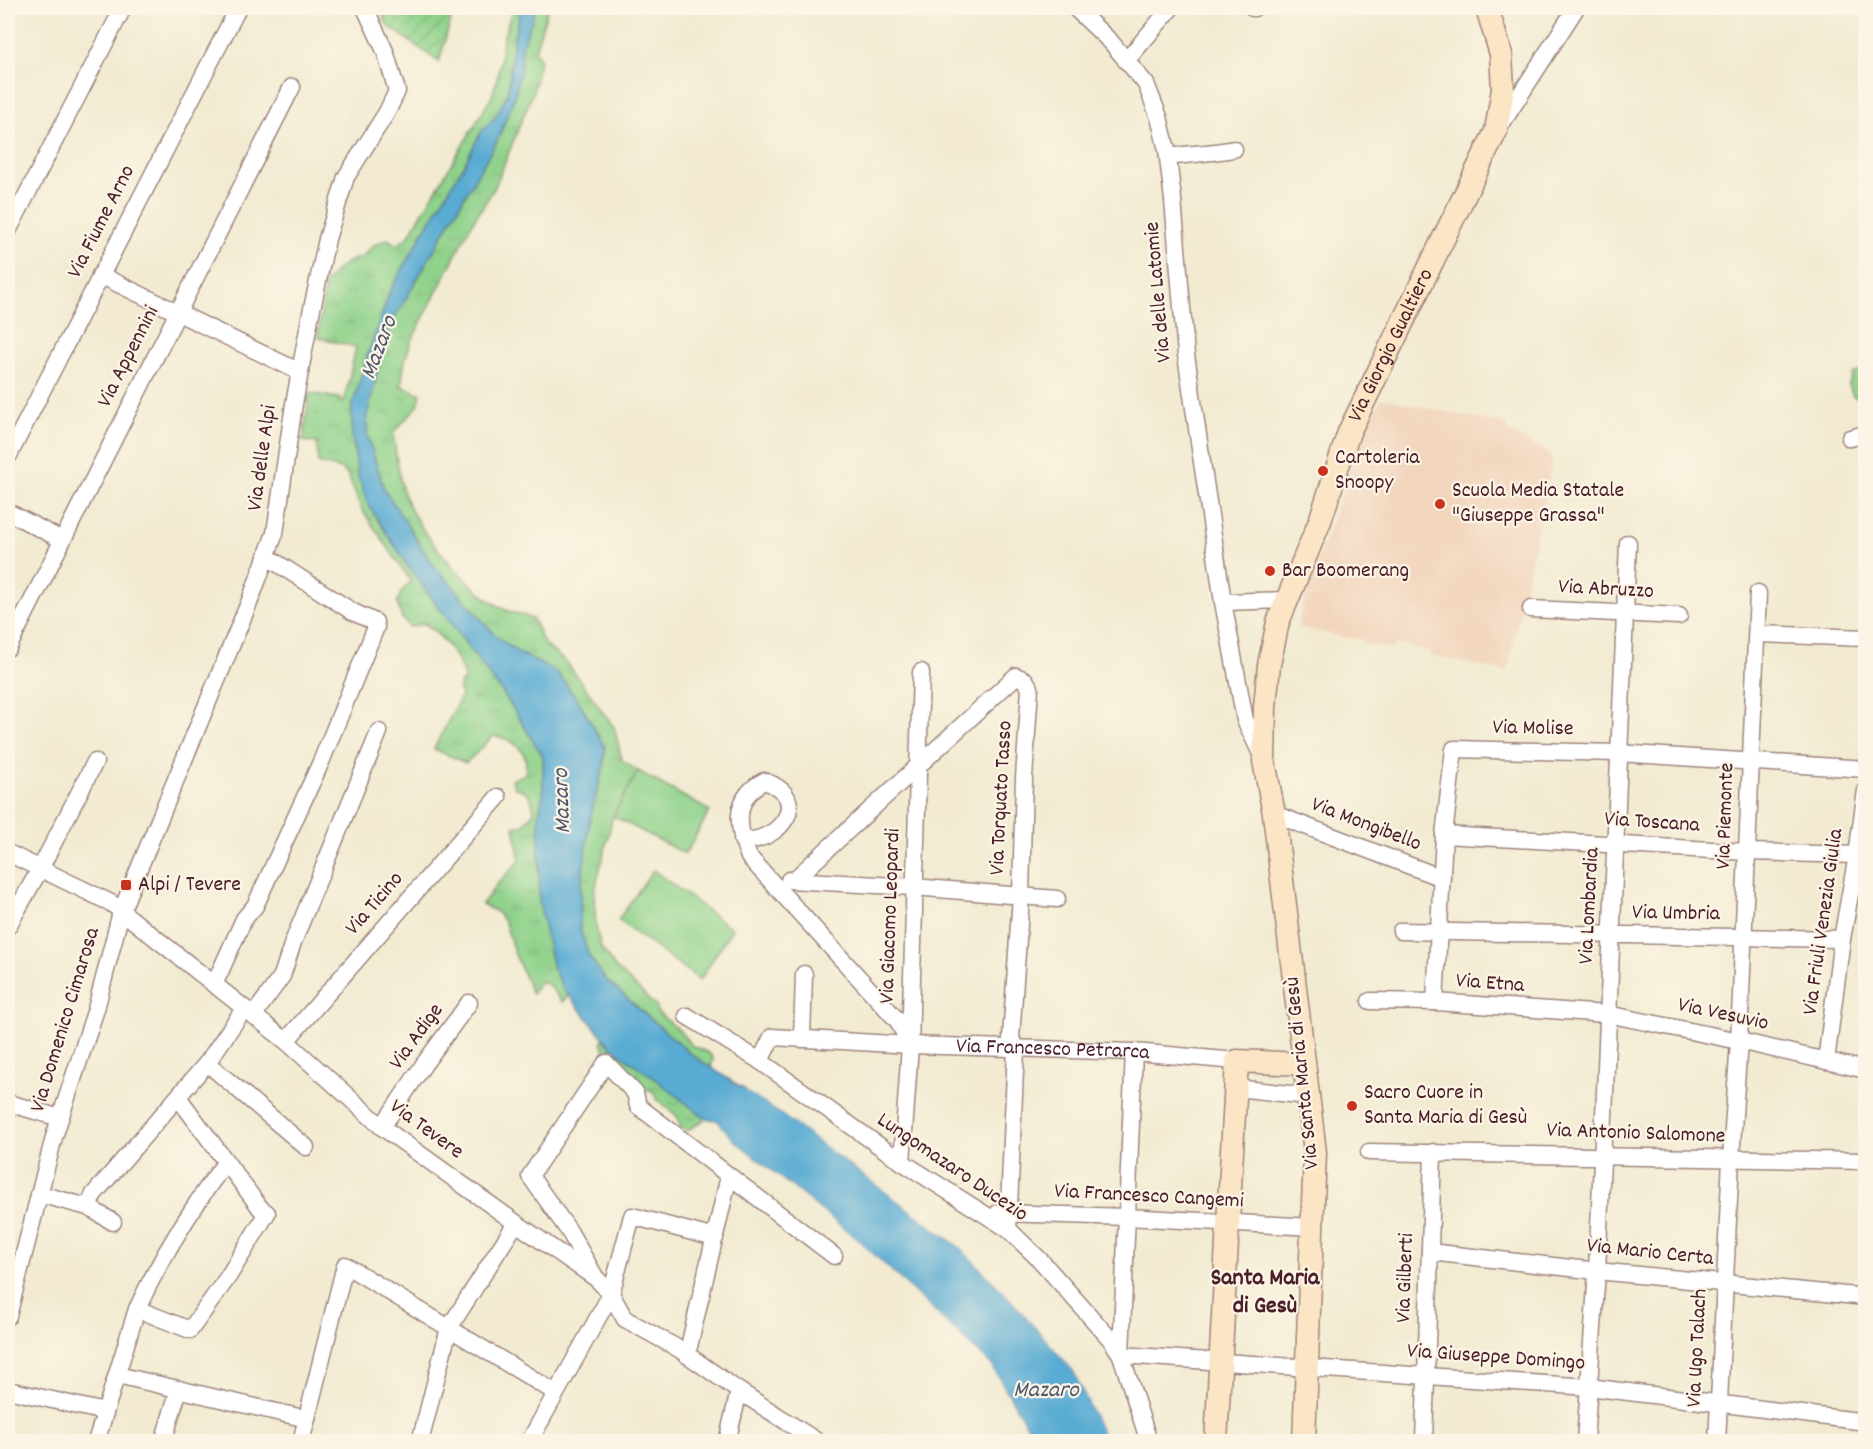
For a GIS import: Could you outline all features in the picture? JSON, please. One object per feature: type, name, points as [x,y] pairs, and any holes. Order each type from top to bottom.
[{"type":"street","points":[[8,231],[123,8]]},
{"type":"street","name":"Via Fiume Arno","points":[[8,457],[238,8]]},
{"type":"street","name":"Via delle Alpi","points":[[121,912],[251,598],[275,533],[300,372],[327,239],[346,177],[387,112],[397,91],[385,51],[365,8]]},
{"type":"street","name":"Via delle Latomie","points":[[1075,8],[1111,42],[1146,84],[1159,117],[1168,157],[1186,355],[1223,602],[1245,720],[1264,761]]},
{"type":"street","points":[[1126,61],[1171,8]]},
{"type":"street","name":"Via Giorgio Gualtiero","points":[[1264,761],[1265,707],[1269,665],[1278,622],[1320,521],[1349,432],[1497,131],[1503,89],[1501,54],[1487,8]]},
{"type":"street","points":[[1497,131],[1576,8]]},
{"type":"street","name":"Via Appennini","points":[[8,648],[292,87]]},
{"type":"street","points":[[1168,157],[1234,149]]},
{"type":"street","points":[[100,275],[300,372]]},
{"type":"street","points":[[8,512],[62,540]]},
{"type":"street","name":"Via Lombardia","points":[[1585,1442],[1597,1271],[1628,543]]},
{"type":"street","points":[[214,985],[244,919],[255,906],[321,762],[376,627],[375,622],[353,612],[266,556]]},
{"type":"street","name":"Via Piemonte","points":[[1739,1041],[1758,593]]},
{"type":"street","points":[[1223,602],[1287,600]]},
{"type":"street","name":"Via Abruzzo","points":[[1531,609],[1679,616]]},
{"type":"street","points":[[1757,634],[1866,638]]},
{"type":"street","name":"Via Giacomo Leopardi","points":[[902,1162],[910,1045],[921,672]]},
{"type":"street","name":"Via Torquato Tasso","points":[[794,880],[1016,676],[1025,680],[1030,688],[1024,778],[1021,896],[1011,1038],[1016,1049],[1008,1221]]},
{"type":"street","points":[[88,1208],[94,1194],[282,976],[293,942],[379,732]]},
{"type":"street","name":"Via Molise","points":[[1435,1002],[1444,835],[1454,749],[1618,753],[1866,769]]},
{"type":"street","name":"Via Santa Maria di Gesù","points":[[1264,761],[1274,814],[1315,1152],[1304,1442]]},
{"type":"street","points":[[8,927],[95,762]]},
{"type":"street","name":"Via Friuli Venezia Giulia","points":[[1826,1061],[1842,939],[1861,857],[1866,789]]},
{"type":"street","name":"Via Ticino","points":[[286,1041],[498,797]]},
{"type":"street","name":"Via Mongibello","points":[[1274,814],[1442,878]]},
{"type":"street","name":"Via Toscana","points":[[1444,835],[1861,857]]},
{"type":"street","points":[[742,840],[749,857],[767,879],[898,1021],[910,1045]]},
{"type":"street","name":"Via Tevere","points":[[8,853],[111,903],[286,1041],[382,1127],[516,1224],[597,1279],[611,1294],[625,1319],[687,1354],[818,1442]]},
{"type":"street","points":[[767,879],[914,887],[1057,899]]},
{"type":"street","name":"Via Domenico Cimarosa","points":[[8,1316],[13,1270],[96,1010],[121,912]]},
{"type":"street","name":"Via Umbria","points":[[1401,931],[1842,939]]},
{"type":"street","points":[[802,1039],[804,974]]},
{"type":"street","name":"Via Etna","points":[[1370,1001],[1435,1002],[1607,1014]]},
{"type":"street","name":"Via Adige","points":[[382,1127],[423,1064],[469,1003]]},
{"type":"street","name":"Via Vesuvio","points":[[1607,1014],[1866,1070]]},
{"type":"street","name":"Lungomazaro Ducezio","points":[[687,1016],[760,1061],[902,1162],[983,1213],[1008,1221],[1112,1341],[1121,1355],[1149,1442]]},
{"type":"street","name":"Via Francesco Petrarca","points":[[760,1061],[772,1037],[910,1045],[1134,1052],[1304,1064]]},
{"type":"street","name":"Via Ugo Talach","points":[[1717,1442],[1739,1041]]},
{"type":"street","points":[[1121,1355],[1134,1052]]},
{"type":"street","points":[[1216,1442],[1237,1061]]},
{"type":"street","points":[[207,1063],[306,1147]]},
{"type":"street","points":[[597,1279],[569,1232],[530,1176],[606,1063],[635,1093],[638,1106],[834,1256]]},
{"type":"street","points":[[1236,1088],[1308,1096]]},
{"type":"street","points":[[138,1309],[190,1330],[228,1277],[267,1213],[261,1209],[225,1163],[178,1097]]},
{"type":"street","points":[[8,1103],[60,1118]]},
{"type":"street","name":"Via Antonio Salomone","points":[[1369,1152],[1866,1161]]},
{"type":"street","name":"Via Gilberti","points":[[1424,1442],[1433,1152]]},
{"type":"street","points":[[96,1442],[138,1309],[165,1252],[196,1201],[225,1163]]},
{"type":"street","points":[[687,1354],[729,1176]]},
{"type":"street","points":[[39,1194],[88,1208],[113,1222]]},
{"type":"street","points":[[529,1442],[611,1294],[632,1216],[715,1238]]},
{"type":"street","name":"Via Francesco Cangemi","points":[[1008,1221],[1127,1216],[1313,1227]]},
{"type":"street","points":[[420,1442],[449,1328],[516,1224]]},
{"type":"street","name":"Via Mario Certa","points":[[1430,1252],[1866,1298]]},
{"type":"street","points":[[301,1442],[345,1265],[556,1393]]},
{"type":"street","name":"Via Giuseppe Domingo","points":[[1121,1355],[1589,1387],[1866,1422]]},
{"type":"street","points":[[117,1375],[307,1419]]},
{"type":"street","points":[[163,1442],[179,1389]]},
{"type":"street","points":[[8,1390],[105,1412]]},
{"type":"street","points":[[728,1442],[739,1391]]},
{"type":"shaded area","name":"Scuola Media Statale \"Giuseppe Grassa\"","points":[[1381,398],[1508,425],[1507,431],[1544,450],[1553,458],[1507,672],[1431,656],[1431,652],[1396,643],[1393,649],[1362,644],[1364,641],[1297,627],[1307,590],[1358,447]]},
{"type":"green space","points":[[379,8],[454,8],[439,62],[387,25]]},
{"type":"green space","points":[[513,8],[521,8],[514,37],[508,92],[497,115],[481,132],[390,291],[352,407],[352,434],[358,476],[369,506],[408,566],[505,696],[543,756],[543,795],[539,814],[553,969],[568,996],[562,1002],[549,985],[540,981],[532,994],[514,952],[505,923],[498,913],[482,904],[499,882],[520,861],[514,827],[523,825],[534,812],[527,793],[515,788],[512,780],[525,774],[523,752],[514,743],[493,736],[466,763],[434,749],[461,696],[459,686],[465,678],[462,670],[438,634],[425,624],[410,627],[402,618],[397,603],[401,593],[411,581],[362,510],[347,474],[341,469],[318,463],[317,443],[303,441],[309,393],[340,398],[339,402],[344,402],[356,347],[318,336],[325,283],[336,271],[348,262],[362,257],[374,245],[388,239],[397,245],[408,237],[492,96],[498,75],[503,39]]},
{"type":"green space","points":[[536,8],[548,8],[535,50],[540,60],[533,92],[495,187],[470,227],[411,342],[405,360],[401,386],[421,394],[418,406],[393,433],[399,472],[403,492],[411,510],[439,551],[464,578],[490,600],[506,610],[533,619],[544,644],[567,663],[614,727],[622,760],[638,771],[613,816],[594,894],[596,927],[601,948],[614,966],[656,1006],[657,1012],[679,1030],[691,1045],[709,1053],[713,1059],[711,1068],[692,1055],[605,979],[589,956],[580,930],[581,886],[590,819],[604,765],[605,748],[581,705],[557,672],[519,653],[496,636],[431,562],[384,489],[367,434],[367,415],[384,344],[393,321],[499,137],[514,98],[521,67],[522,47]]},
{"type":"green space","points":[[1866,370],[1864,400],[1853,396],[1849,385],[1853,374]]},
{"type":"green space","points":[[638,771],[710,811],[685,854],[613,816]]},
{"type":"green space","points":[[653,870],[732,929],[700,980],[618,920]]},
{"type":"green space","points":[[603,1038],[613,1049],[706,1119],[687,1131],[681,1128],[676,1115],[659,1101],[651,1090],[641,1088],[608,1055],[601,1044]]},
{"type":"water","name":"Mazaro","points":[[521,8],[536,8],[522,47],[521,67],[514,98],[499,137],[393,321],[384,344],[367,415],[367,434],[384,489],[431,562],[496,636],[519,653],[557,672],[581,705],[605,748],[604,765],[590,819],[581,886],[580,930],[589,956],[605,979],[692,1055],[780,1113],[960,1247],[1008,1296],[1074,1371],[1106,1441],[1035,1441],[991,1365],[861,1243],[733,1140],[717,1121],[706,1119],[613,1049],[564,990],[553,969],[539,902],[539,814],[543,795],[543,756],[505,696],[408,566],[369,506],[358,476],[352,434],[352,407],[390,291],[481,132],[497,115],[508,92],[514,37]]},
{"type":"pier","points":[[748,1088],[782,1110],[962,1245],[1011,1294],[1077,1370],[1109,1442],[1106,1441],[1074,1371],[1008,1296],[960,1247],[780,1113],[746,1091]]},
{"type":"pier","points":[[703,1120],[717,1121],[733,1140],[861,1243],[991,1365],[1035,1441],[1032,1442],[989,1367],[859,1245],[731,1142],[716,1124]]},
{"type":"place","name":"Cartoleria Snoopy","points":[[1323,471]]},
{"type":"place","name":"Scuola Media Statale \"Giuseppe Grassa\"","points":[[1440,504]]},
{"type":"place","name":"Bar Boomerang","points":[[1270,571]]},
{"type":"place","name":"Alpi / Tevere","points":[[126,885]]},
{"type":"place","name":"Sacro Cuore in Santa Maria di Gesù","points":[[1352,1106]]},
{"type":"district","name":"Santa Maria di Gesù","points":[[1265,1293]]}]
